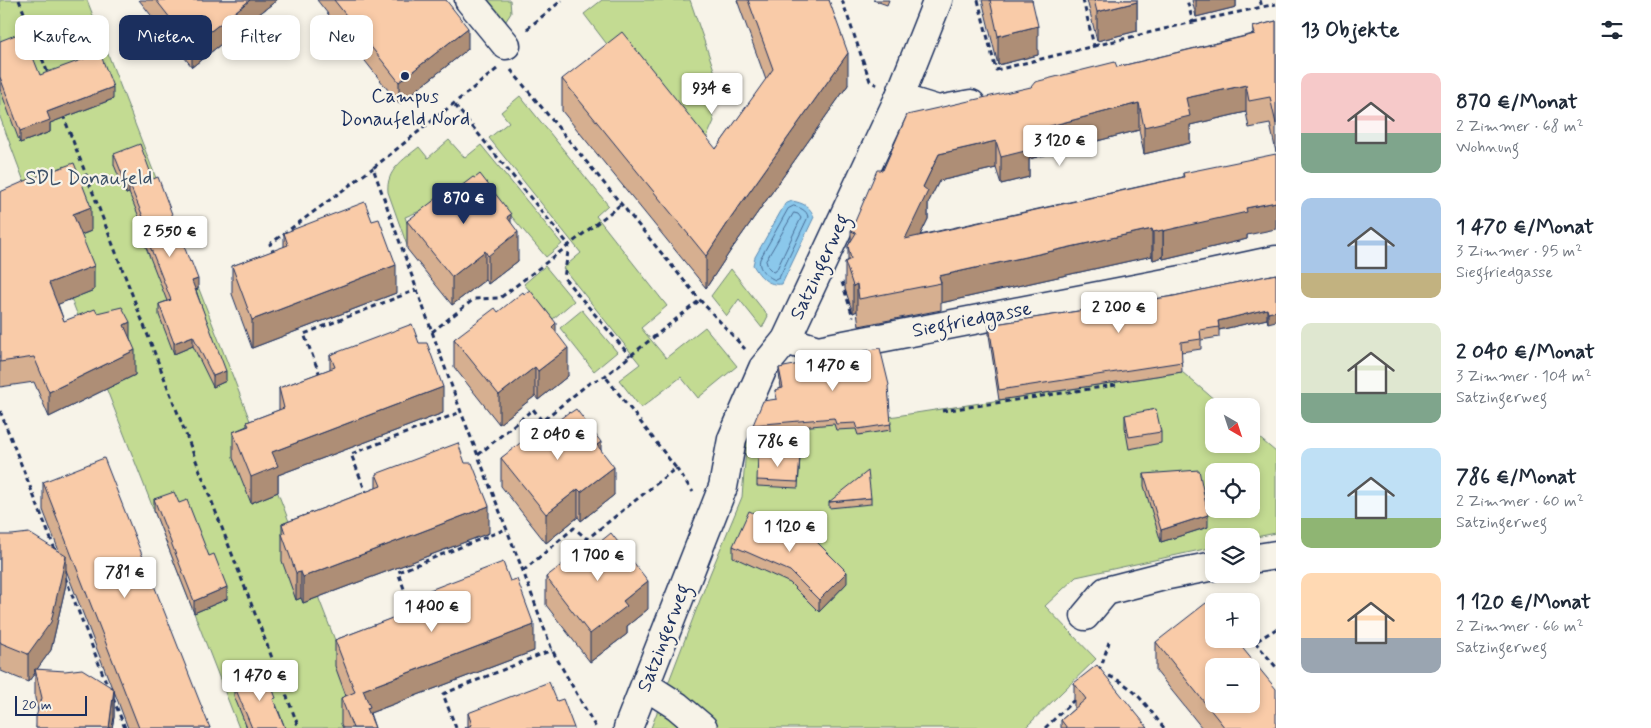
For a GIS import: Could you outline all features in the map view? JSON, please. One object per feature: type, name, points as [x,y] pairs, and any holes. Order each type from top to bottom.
[{"type":"street","points":[[469,0],[505,54]]},
{"type":"street","name":"Satzingerweg","points":[[628,728],[723,487],[732,439],[762,368],[786,340],[888,91],[938,0]]},
{"type":"street","points":[[888,91],[938,110],[992,100]]},
{"type":"street","name":"Siegfriedgasse","points":[[786,340],[818,350],[1276,260]]},
{"type":"street","points":[[1260,557],[1276,554]]},
{"type":"street","points":[[1085,616],[1106,591],[1205,568]]},
{"type":"street","points":[[646,686],[676,706],[703,728]]},
{"type":"path","points":[[19,0],[52,84]]},
{"type":"path","points":[[277,262],[270,244],[373,168],[454,104],[562,0]]},
{"type":"path","points":[[842,0],[870,80],[888,91]]},
{"type":"path","points":[[978,0],[996,70],[1192,22],[1276,4]]},
{"type":"path","points":[[1083,0],[1094,46]]},
{"type":"path","points":[[1188,0],[1192,22]]},
{"type":"path","points":[[1260,0],[1262,7]]},
{"type":"path","points":[[505,54],[620,205],[700,300],[745,348],[751,350]]},
{"type":"path","points":[[454,104],[569,245],[564,278],[630,356]]},
{"type":"path","points":[[62,112],[299,728]]},
{"type":"path","points":[[373,168],[461,412],[552,650],[596,728]]},
{"type":"path","points":[[432,332],[474,299],[500,298],[620,205]]},
{"type":"path","points":[[842,281],[854,319]]},
{"type":"path","points":[[323,382],[304,334],[416,290]]},
{"type":"path","points":[[477,455],[533,409],[542,421],[588,384],[605,376],[700,300]]},
{"type":"path","points":[[523,571],[574,528],[587,539],[676,468],[605,376]]},
{"type":"path","points":[[942,411],[1116,385]]},
{"type":"path","points":[[0,411],[57,556]]},
{"type":"path","points":[[369,501],[351,454],[461,412]]},
{"type":"path","points":[[413,615],[398,572],[506,529]]},
{"type":"path","points":[[64,574],[124,728]]},
{"type":"path","points":[[1260,639],[1276,629]]},
{"type":"path","points":[[1092,678],[1102,664],[1109,642]]},
{"type":"path","points":[[1260,648],[1276,667]]},
{"type":"path","points":[[456,728],[443,694],[552,650]]},
{"type":"path","points":[[1109,676],[1133,689],[1164,728]]},
{"type":"path","points":[[1045,728],[1076,698]]},
{"type":"green space","name":"SDL Donaufeld","points":[[0,0],[87,0],[93,15],[15,15],[15,60],[109,60],[109,57],[369,728],[239,728],[51,247],[32,203],[0,117]]},
{"type":"green space","points":[[485,0],[510,0],[511,13],[504,24]]},
{"type":"green space","points":[[602,0],[690,0],[723,96],[708,102],[714,121],[698,157],[584,14]]},
{"type":"green space","points":[[520,96],[608,205],[596,216],[667,306],[641,328],[666,358],[705,327],[737,366],[698,398],[681,377],[641,408],[619,380],[640,364],[563,268],[581,253],[489,138],[509,122],[501,112]]},
{"type":"green space","points":[[449,140],[465,158],[481,145],[562,244],[546,257],[485,185],[405,217],[414,244],[409,251],[388,192],[390,178],[397,166],[419,147],[428,158]]},
{"type":"green space","points":[[545,266],[574,301],[553,319],[524,284]]},
{"type":"green space","points":[[731,269],[768,316],[762,328],[739,299],[727,316],[711,296]]},
{"type":"green space","points":[[582,310],[617,352],[594,371],[560,328]]},
{"type":"green space","points":[[1182,372],[1213,398],[1205,398],[1205,453],[1260,453],[1260,439],[1276,452],[1276,533],[1260,536],[1260,528],[1205,528],[1205,549],[1076,577],[1045,606],[1096,659],[1025,728],[651,728],[710,574],[742,497],[749,431],[896,416]]},
{"type":"water","points":[[792,201],[806,206],[814,217],[782,284],[773,284],[762,277],[753,265],[755,257],[785,204]]},
{"type":"building","points":[[156,0],[250,0],[231,15],[222,15],[222,22],[212,30],[212,15],[168,15]]},
{"type":"building","points":[[334,0],[446,0],[468,28],[399,82],[373,49],[373,15],[346,15]]},
{"type":"building","points":[[748,0],[829,0],[848,53],[706,256],[562,79],[622,32],[716,149],[773,69]]},
{"type":"building","points":[[990,0],[1032,0],[1038,26],[998,36]]},
{"type":"building","points":[[1094,0],[1137,0],[1137,2],[1097,12]]},
{"type":"building","points":[[1276,21],[1276,124],[1270,97],[1249,101],[1246,85],[1186,98],[1190,116],[1144,127],[1139,103],[1027,132],[1029,150],[1001,157],[996,141],[939,154],[923,187],[928,191],[905,239],[1184,177],[1183,173],[1276,154],[1276,202],[1246,208],[1247,212],[1163,231],[1153,232],[1152,229],[939,276],[941,283],[859,299],[857,284],[853,286],[845,262],[851,259],[848,246],[856,233],[851,231],[877,170],[883,170],[907,115],[1031,87],[1035,82],[1115,62],[1117,67],[1255,34],[1253,27]]},
{"type":"building","points":[[15,35],[15,60],[34,60],[40,75],[81,60],[103,60],[113,87],[47,112],[50,120],[20,131],[0,77],[0,41]]},
{"type":"building","points":[[140,144],[153,179],[158,177],[198,279],[192,281],[226,371],[213,376],[193,336],[174,343],[159,304],[171,300],[144,231],[149,231],[129,183],[126,184],[114,154]]},
{"type":"building","points":[[74,163],[91,207],[73,214],[94,266],[49,283],[64,321],[95,309],[97,313],[122,307],[130,322],[124,325],[135,350],[49,392],[34,357],[0,362],[0,192]]},
{"type":"building","points":[[480,174],[511,214],[507,217],[518,232],[488,256],[485,251],[452,277],[407,221],[449,189],[452,193]]},
{"type":"building","points":[[365,202],[372,221],[379,219],[396,265],[252,320],[232,266],[288,245],[284,233]]},
{"type":"building","points":[[1276,274],[1276,311],[1268,313],[1267,309],[1218,321],[1219,327],[1200,330],[1201,339],[1181,342],[1182,362],[999,390],[989,325],[1174,296]]},
{"type":"building","points":[[530,290],[556,323],[552,327],[568,348],[538,371],[535,367],[499,395],[454,339],[495,308],[498,312],[523,292],[524,294]]},
{"type":"building","points":[[412,324],[419,343],[427,343],[443,387],[272,452],[278,466],[251,477],[233,432],[249,426],[247,422],[284,408],[279,388],[335,367],[330,355]]},
{"type":"building","points":[[880,348],[889,385],[891,424],[858,429],[856,423],[836,424],[834,418],[753,425],[763,401],[777,399],[775,390],[783,388],[779,368]]},
{"type":"building","points":[[576,409],[601,442],[597,445],[614,467],[581,492],[578,489],[546,514],[501,458],[542,426],[546,430],[569,412]]},
{"type":"building","points":[[1156,409],[1161,432],[1129,437],[1125,415]]},
{"type":"building","points":[[458,443],[465,463],[472,463],[489,506],[303,577],[301,572],[296,573],[282,534],[285,533],[282,524],[381,486],[376,474]]},
{"type":"building","points":[[758,454],[800,456],[798,482],[757,480]]},
{"type":"building","points":[[104,458],[210,728],[139,728],[43,482]]},
{"type":"building","points":[[1199,470],[1205,500],[1205,516],[1161,530],[1144,474]]},
{"type":"building","points":[[868,471],[871,498],[829,502]]},
{"type":"building","points":[[174,492],[179,503],[187,500],[209,556],[214,554],[227,587],[194,601],[154,499]]},
{"type":"building","points":[[749,511],[815,540],[847,572],[819,600],[790,571],[733,546]]},
{"type":"building","points":[[29,533],[66,556],[51,622],[28,654],[0,641],[0,535]]},
{"type":"building","points":[[611,533],[648,581],[623,601],[627,606],[590,634],[546,577],[587,545],[590,550]]},
{"type":"building","points":[[503,562],[510,581],[517,579],[534,625],[363,690],[370,707],[367,708],[375,728],[353,728],[341,698],[355,692],[335,640],[426,605],[422,593]]},
{"type":"building","points":[[1205,604],[1205,648],[1242,648],[1251,658],[1205,658],[1205,703],[1156,642]]},
{"type":"building","points":[[1097,665],[1148,728],[1067,728],[1061,720],[1086,699],[1074,683]]},
{"type":"building","points":[[35,669],[65,671],[82,669],[114,689],[109,728],[36,728],[36,717],[42,698]]},
{"type":"building","points":[[1260,669],[1276,689],[1276,728],[1225,728],[1213,713],[1260,713]]},
{"type":"building","points":[[266,672],[276,698],[273,699],[285,728],[252,728],[234,685]]},
{"type":"building","points":[[549,682],[557,701],[563,699],[574,728],[464,728],[472,725],[468,713]]},
{"type":"place","name":"Campus Donaufeld Nord","points":[[405,76]]}]
